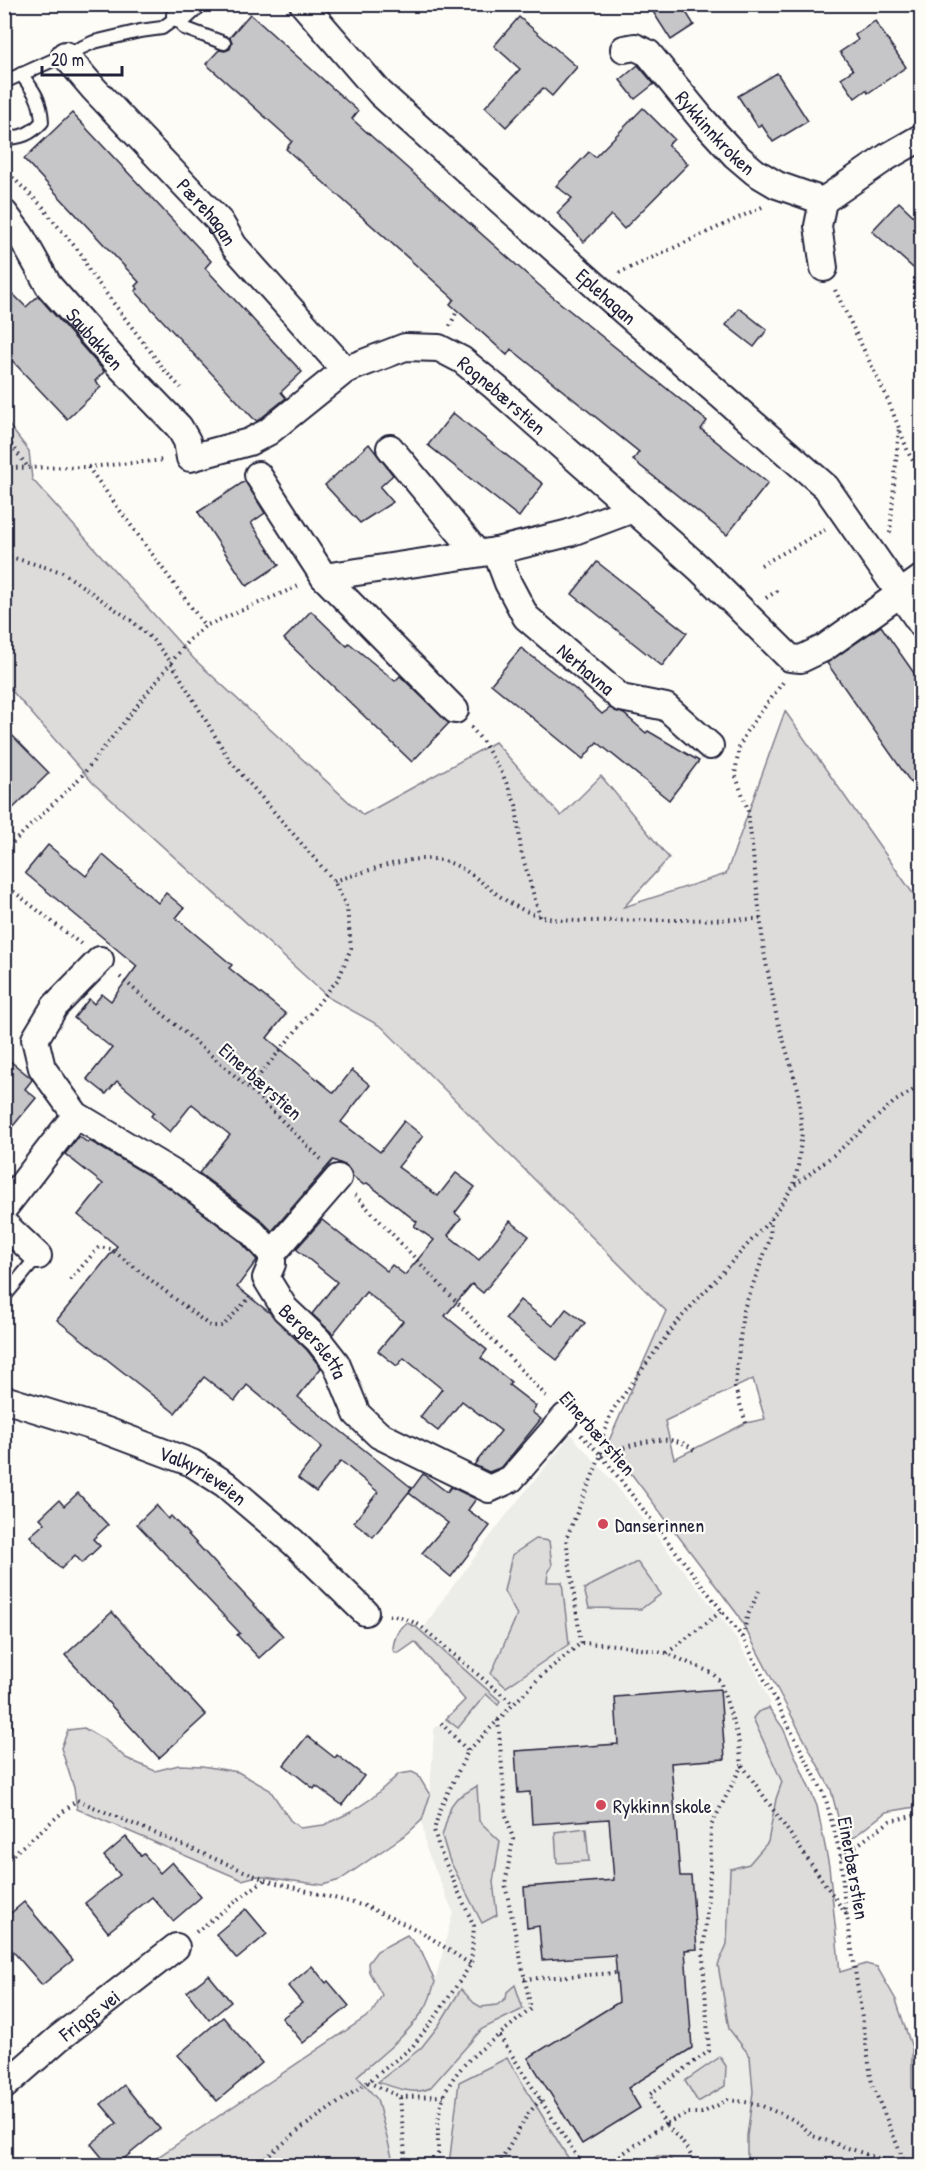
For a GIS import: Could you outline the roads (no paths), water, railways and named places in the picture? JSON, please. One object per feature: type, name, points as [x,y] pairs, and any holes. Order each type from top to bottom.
[{"type":"street","name":"Eplehagan","points":[[303,4],[380,93],[594,285],[826,487],[921,625]]},
{"type":"street","name":"Rykkinnkroken","points":[[624,49],[635,47],[648,53],[701,118],[735,155],[762,177],[777,185],[823,201]]},
{"type":"street","name":"Pærehagan","points":[[65,55],[94,89],[220,222],[234,246],[345,370]]},
{"type":"street","points":[[824,268],[818,226],[823,201],[887,157],[921,137]]},
{"type":"street","name":"Saubakken","points":[[4,213],[21,236],[49,286],[118,364],[179,427],[187,441],[190,459]]},
{"type":"street","name":"Rognebærstien","points":[[190,459],[249,442],[268,432],[345,370],[405,347],[439,348],[462,360],[633,509],[700,569],[790,658],[801,659],[824,648],[893,585]]},
{"type":"street","name":"Nerhavna","points":[[390,448],[487,552],[508,583],[525,617],[621,698],[666,706],[710,747]]},
{"type":"street","points":[[258,475],[324,577],[456,710]]},
{"type":"street","points":[[324,577],[487,552],[569,533],[633,509]]},
{"type":"street","points":[[893,585],[921,578]]},
{"type":"street","name":"Bergersletta","points":[[100,960],[55,1006],[35,1040],[42,1068],[76,1114],[176,1174],[250,1230],[269,1266],[285,1309],[318,1340],[336,1363],[357,1414],[379,1435],[489,1489],[511,1479],[565,1417]]},
{"type":"street","points":[[4,1208],[76,1114]]},
{"type":"street","points":[[269,1266],[338,1178]]},
{"type":"street","points":[[4,1224],[38,1256]]},
{"type":"street","name":"Valkyrieveien","points":[[4,1399],[107,1431],[192,1463],[225,1484],[293,1542],[364,1612]]},
{"type":"street","name":"Friggs vei","points":[[4,2086],[59,2038],[176,1947]]},
{"type":"lane","points":[[186,10],[184,28],[224,43]]},
{"type":"lane","points":[[4,82],[94,42],[162,28],[186,10]]},
{"type":"lane","points":[[4,138],[18,138],[33,132],[42,122],[37,95],[21,74]]},
{"type":"lane","points":[[4,1297],[38,1256]]},
{"type":"lane","points":[[4,1693],[4,1726]]},
{"type":"place","name":"Danserinnen","points":[[603,1524]]},
{"type":"place","name":"Rykkinn skole","points":[[601,1805]]}]
